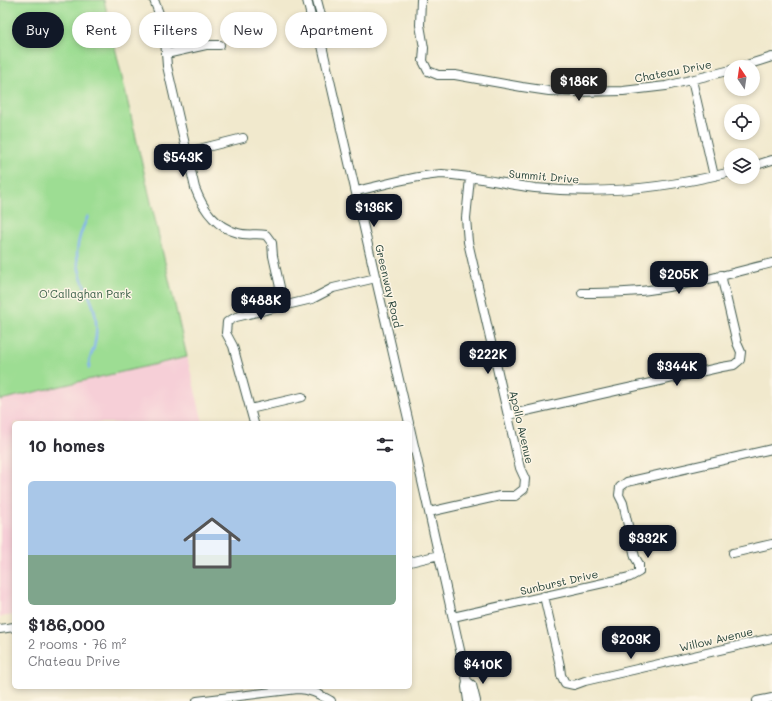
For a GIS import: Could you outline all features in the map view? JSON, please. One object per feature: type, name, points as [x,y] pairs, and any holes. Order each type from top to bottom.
[{"type":"street","points":[[154,0],[164,26],[166,54],[171,82],[195,188],[201,203],[208,213],[220,225],[238,233],[266,235],[272,244],[272,256],[284,306]]},
{"type":"street","name":"Greenway Road","points":[[307,0],[310,12]]},
{"type":"street","name":"Greenway Road","points":[[317,0],[320,12]]},
{"type":"street","name":"Chateau Drive","points":[[421,0],[419,14],[424,48],[424,61],[428,71],[438,75],[455,76],[549,91],[576,92],[645,89],[692,80],[724,72]]},
{"type":"street","points":[[166,54],[206,45],[220,45]]},
{"type":"street","name":"Greenway Road","points":[[323,48],[409,421]]},
{"type":"street","points":[[760,61],[772,57]]},
{"type":"street","points":[[692,80],[714,176]]},
{"type":"street","points":[[187,152],[242,138]]},
{"type":"street","points":[[760,164],[772,160]]},
{"type":"street","name":"Summit Drive","points":[[356,191],[427,175],[448,174],[536,188],[586,191],[643,188],[683,183],[724,174]]},
{"type":"street","name":"Apollo Avenue","points":[[429,512],[500,496],[515,496],[524,489],[525,478],[520,468],[467,235],[466,204],[470,178]]},
{"type":"street","points":[[582,293],[650,290],[772,263]]},
{"type":"street","points":[[508,415],[734,365],[740,360],[741,352],[737,343],[722,275]]},
{"type":"street","points":[[253,421],[233,346],[226,333],[227,322],[236,317],[312,299],[343,285],[376,278]]},
{"type":"street","points":[[250,409],[302,397]]},
{"type":"street","points":[[412,437],[468,681],[472,685],[476,701]]},
{"type":"street","name":"Sunburst Drive","points":[[453,617],[630,577],[638,572],[639,564],[635,557],[623,503],[619,495],[620,487],[627,482],[772,449]]},
{"type":"street","points":[[733,553],[772,544]]},
{"type":"street","points":[[412,562],[439,555]]},
{"type":"street","name":"Willow Avenue","points":[[544,596],[561,675],[565,683],[574,685],[585,681],[772,638]]},
{"type":"street","points":[[0,629],[12,627]]},
{"type":"street","points":[[468,681],[466,687],[468,701]]},
{"type":"street","points":[[197,701],[221,700],[305,689],[315,692],[331,701]]},
{"type":"street","points":[[757,701],[772,698]]},
{"type":"shaded area","points":[[187,357],[203,421],[12,421],[12,615],[0,617],[0,400]]},
{"type":"green space","name":"O'Callaghan Park","points":[[0,0],[104,0],[107,12],[72,12],[72,48],[115,48],[187,357],[0,400]]},
{"type":"waterway","points":[[88,216],[80,235],[77,259],[81,277],[96,318],[96,338],[89,368]]}]
